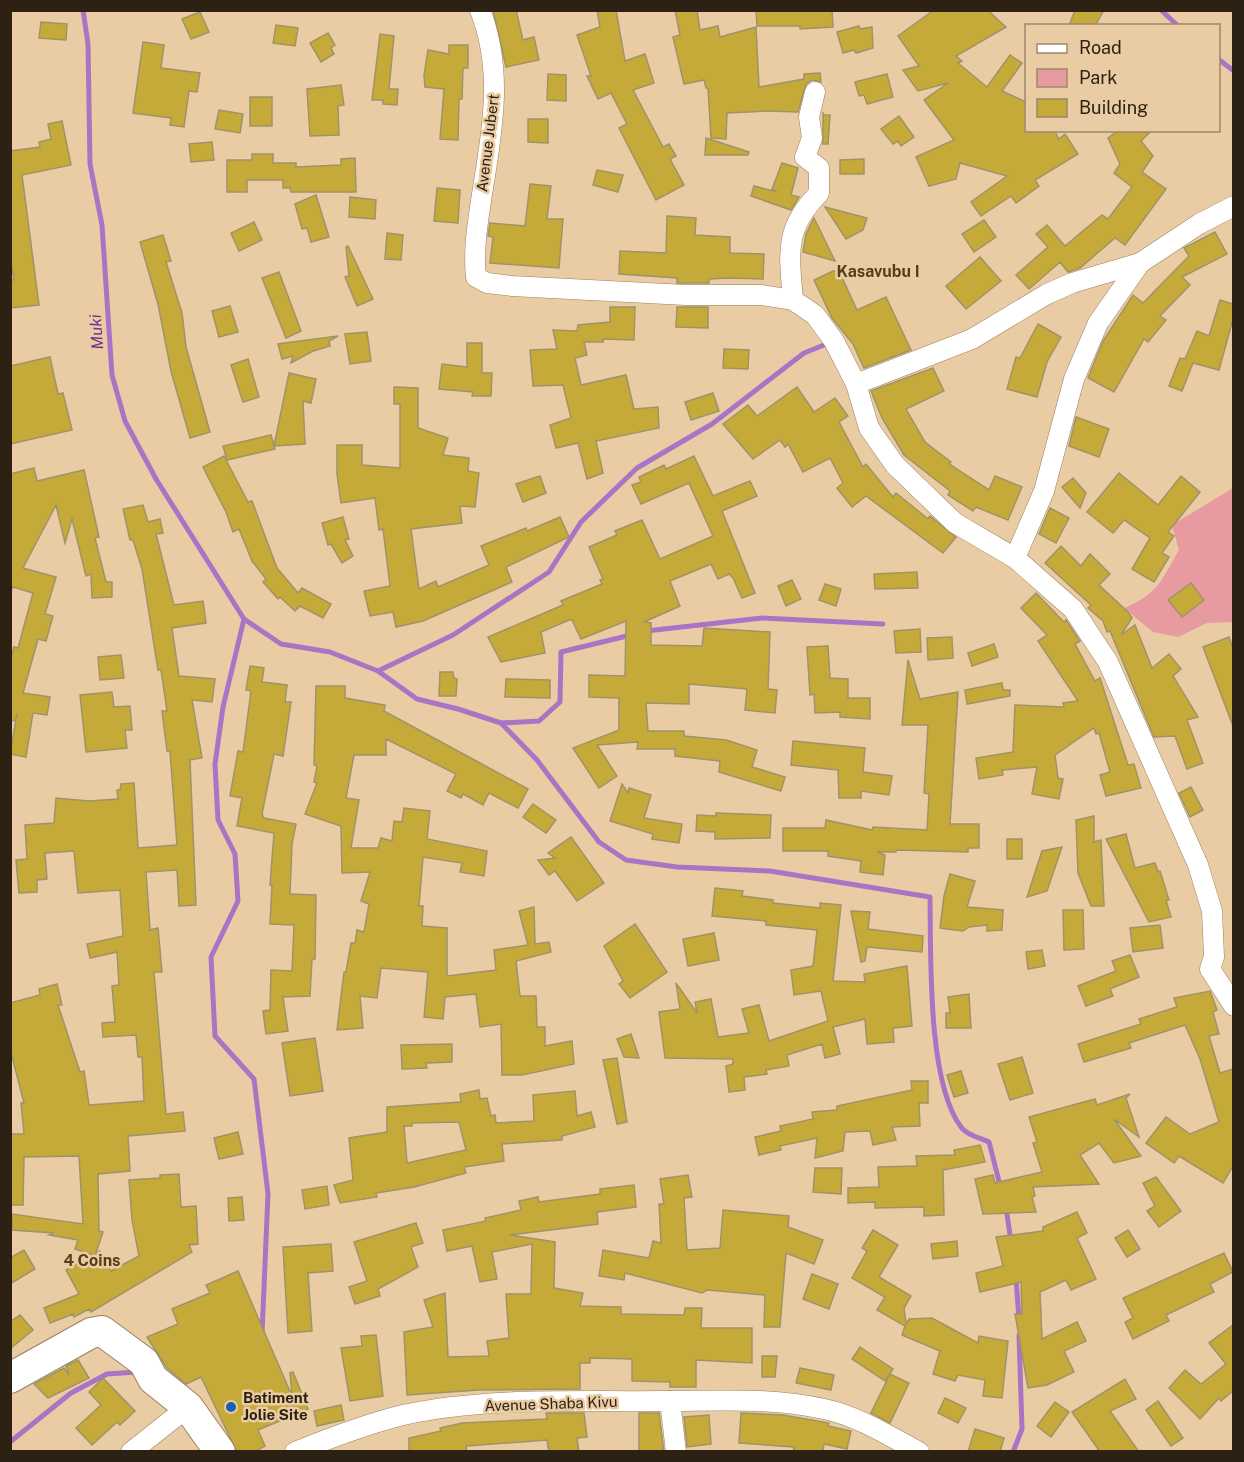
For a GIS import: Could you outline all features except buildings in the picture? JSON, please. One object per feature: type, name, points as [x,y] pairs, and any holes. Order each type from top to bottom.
[{"type":"highway","points":[[10,1378],[96,1331],[107,1334],[189,1407],[220,1452]]},
{"type":"street","name":"Avenue Jubert","points":[[480,10],[495,73],[492,124],[474,252],[476,277],[487,283],[512,286],[686,295],[762,295],[793,300]]},
{"type":"street","points":[[815,92],[809,117],[812,138],[805,157],[819,168],[819,193],[801,212],[789,249],[793,300],[815,315],[834,341],[856,384],[869,428],[895,465],[955,523],[1015,558],[1073,609],[1108,662],[1198,865],[1212,911],[1214,957],[1210,969],[1233,1006]]},
{"type":"street","points":[[856,384],[972,339],[1047,294],[1071,283],[1140,263],[1199,224],[1233,206]]},
{"type":"street","points":[[1015,558],[1044,491],[1074,379],[1098,322],[1140,263]]},
{"type":"street","points":[[670,1401],[676,1452]]},
{"type":"street","name":"Avenue Shaba Kivu","points":[[295,1452],[352,1430],[404,1415],[503,1403],[670,1401],[782,1401],[826,1409],[870,1426],[919,1452]]},
{"type":"street","points":[[131,1452],[189,1407]]},
{"type":"green space","points":[[1233,488],[1233,622],[1207,623],[1178,637],[1153,632],[1124,608],[1152,592],[1168,570],[1179,550],[1172,525]]},
{"type":"waterway","name":"Muki","points":[[83,10],[88,44],[90,164],[102,225],[112,375],[125,421],[156,479],[244,619],[281,644],[330,652],[378,671],[417,699],[501,723],[537,760],[599,842],[626,860],[677,867],[770,871],[930,897],[933,1016],[942,1080],[950,1107],[963,1130],[989,1142],[1001,1189]]},
{"type":"waterway","points":[[1161,10],[1176,24]]},
{"type":"waterway","points":[[1220,60],[1234,71]]},
{"type":"waterway","points":[[378,671],[453,635],[549,572],[581,522],[637,468],[712,424],[804,353],[829,343]]},
{"type":"waterway","points":[[646,631],[762,618],[883,624]]},
{"type":"waterway","points":[[244,619],[223,707],[215,764],[218,820],[235,854],[238,901],[211,957],[215,1036],[254,1079],[268,1194],[262,1334]]},
{"type":"waterway","points":[[501,723],[539,721],[560,702],[561,652],[631,635]]},
{"type":"waterway","points":[[1006,1207],[1011,1242]]},
{"type":"waterway","points":[[1016,1278],[1019,1319]]},
{"type":"waterway","points":[[1013,1452],[1022,1429],[1019,1335]]},
{"type":"waterway","points":[[10,1442],[71,1393],[107,1374],[137,1372]]},
{"type":"place","name":"Batiment Jolie Site","points":[[231,1407]]},
{"type":"district","name":"Kasavubu I","points":[[878,271]]},
{"type":"district","name":"4 Coins","points":[[92,1260]]}]
